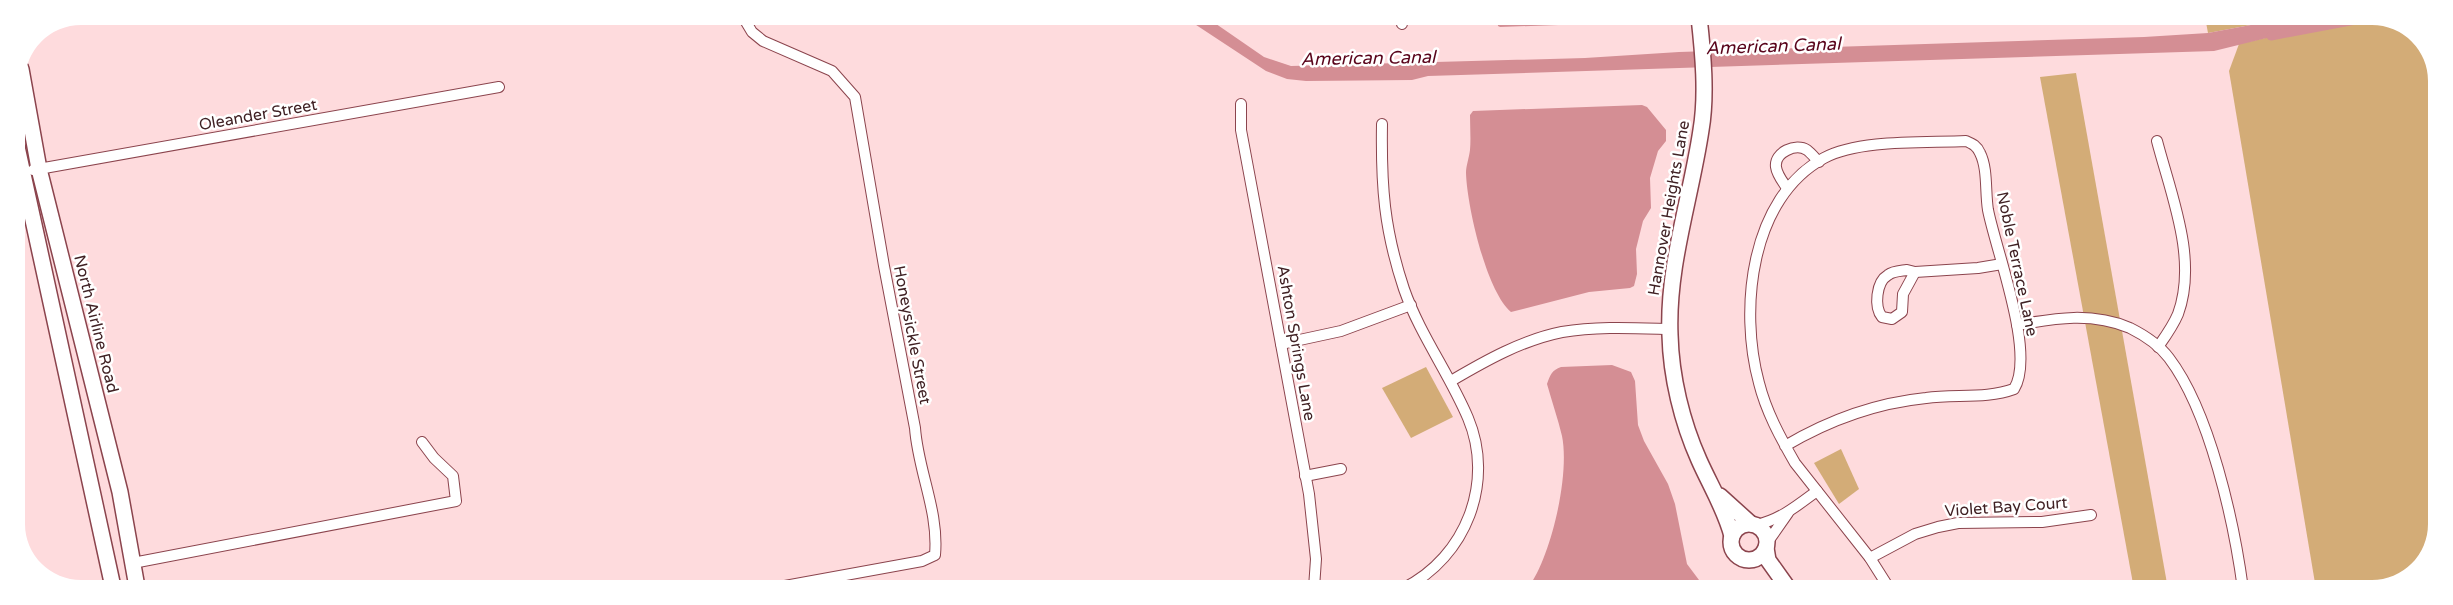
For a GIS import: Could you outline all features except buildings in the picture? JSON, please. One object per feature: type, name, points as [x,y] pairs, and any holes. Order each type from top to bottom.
[{"type":"main road","name":"Hannover Heights Lane","points":[[1700,25],[1703,82],[1702,130],[1670,296],[1673,376],[1698,458],[1727,518],[1732,536],[1732,548],[1736,553],[1777,580]]},
{"type":"main road","name":"North Airline Road","points":[[25,91],[39,169],[120,492],[136,580]]},
{"type":"main road","points":[[25,186],[111,580]]},
{"type":"main road","points":[[66,372],[89,366]]},
{"type":"main road","name":"Hannover Heights Lane","points":[[1712,487],[1765,532],[1768,560],[1782,580]]},
{"type":"main road","points":[[1732,536],[1740,526],[1754,524]]},
{"type":"main road","points":[[1747,559],[1759,557],[1767,546]]},
{"type":"street","name":"Honeysickle Street","points":[[748,25],[752,32],[764,42],[832,71],[855,97],[884,266],[915,428],[916,450],[937,534],[935,555],[922,561],[818,580]]},
{"type":"street","name":"Oleander Street","points":[[25,171],[499,88]]},
{"type":"street","name":"Ashton Springs Lane","points":[[1241,104],[1241,130],[1305,476],[1316,559],[1315,580]]},
{"type":"street","points":[[1382,124],[1381,175],[1385,218],[1404,290],[1427,342],[1450,382],[1468,419],[1476,444],[1478,472],[1474,508],[1463,534],[1441,563],[1421,580]]},
{"type":"street","name":"Noble Terrace Lane","points":[[1785,446],[1837,419],[1866,409],[1928,398],[1992,394],[2014,389],[2019,381],[2021,370],[2017,325],[1989,211],[1981,154],[1976,146],[1966,141],[1864,146],[1844,150],[1818,162]]},
{"type":"street","points":[[2157,141],[2178,220],[2184,258],[2185,280],[2177,315],[2158,347]]},
{"type":"street","points":[[1787,188],[1779,176],[1775,165],[1779,156],[1786,150],[1796,148],[1807,150],[1818,162],[1787,188],[1768,218],[1759,246],[1750,309],[1750,333],[1758,383],[1766,407],[1785,446],[1817,491],[1870,558],[1884,580]]},
{"type":"street","points":[[1915,272],[1902,294],[1902,312],[1892,319],[1882,318],[1877,305],[1880,284],[1883,278],[1890,273],[1907,270],[1915,272],[1970,269],[2002,264]]},
{"type":"street","points":[[1281,344],[1341,331],[1411,305]]},
{"type":"street","points":[[2017,325],[2055,318],[2089,318],[2130,328],[2158,347],[2180,375],[2191,395],[2208,439],[2224,492],[2241,580]]},
{"type":"street","points":[[1450,382],[1510,350],[1562,332],[1591,329],[1670,329]]},
{"type":"street","points":[[133,563],[456,502],[457,493],[453,476],[434,458],[422,442]]},
{"type":"street","points":[[1305,476],[1341,469]]},
{"type":"street","points":[[1754,524],[1772,520],[1789,512],[1817,491]]},
{"type":"street","points":[[1767,546],[1789,512]]},
{"type":"street","name":"Violet Bay Court","points":[[1870,558],[1915,534],[1958,523],[2042,522],[2091,515]]},
{"type":"shaded area","name":"American Canal","points":[[1196,25],[1218,25],[1264,57],[1291,66],[1585,58],[1679,52],[2144,37],[2208,33],[2251,25],[2330,25],[2295,31],[2214,51],[1428,76],[1412,80],[1306,81],[1287,79],[1266,71]]},
{"type":"shaded area","points":[[1498,25],[1556,25],[1500,27]]},
{"type":"shaded area","points":[[2206,25],[2251,25],[2208,33]]},
{"type":"shaded area","points":[[2330,25],[2372,25],[2394,29],[2409,39],[2419,50],[2427,70],[2428,524],[2424,546],[2414,561],[2400,573],[2383,579],[2314,580],[2229,71],[2239,44]]},
{"type":"shaded area","points":[[2076,73],[2166,580],[2132,580],[2040,77]]},
{"type":"shaded area","points":[[1642,105],[1647,107],[1666,130],[1666,141],[1658,151],[1650,178],[1651,208],[1643,221],[1636,249],[1637,274],[1634,286],[1589,292],[1511,312],[1502,301],[1494,286],[1486,267],[1474,226],[1466,173],[1470,150],[1470,115],[1473,111]]},
{"type":"shaded area","points":[[1612,365],[1631,372],[1635,381],[1638,425],[1644,441],[1668,484],[1675,504],[1687,564],[1699,580],[1533,580],[1551,537],[1561,493],[1564,452],[1562,436],[1547,384],[1553,371],[1561,367]]},
{"type":"shaded area","points":[[1426,367],[1453,417],[1411,438],[1382,388]]},
{"type":"shaded area","points":[[1841,449],[1859,489],[1839,504],[1814,463]]},
{"type":"waterway","name":"American Canal","points":[[2271,36],[2329,25]]}]
